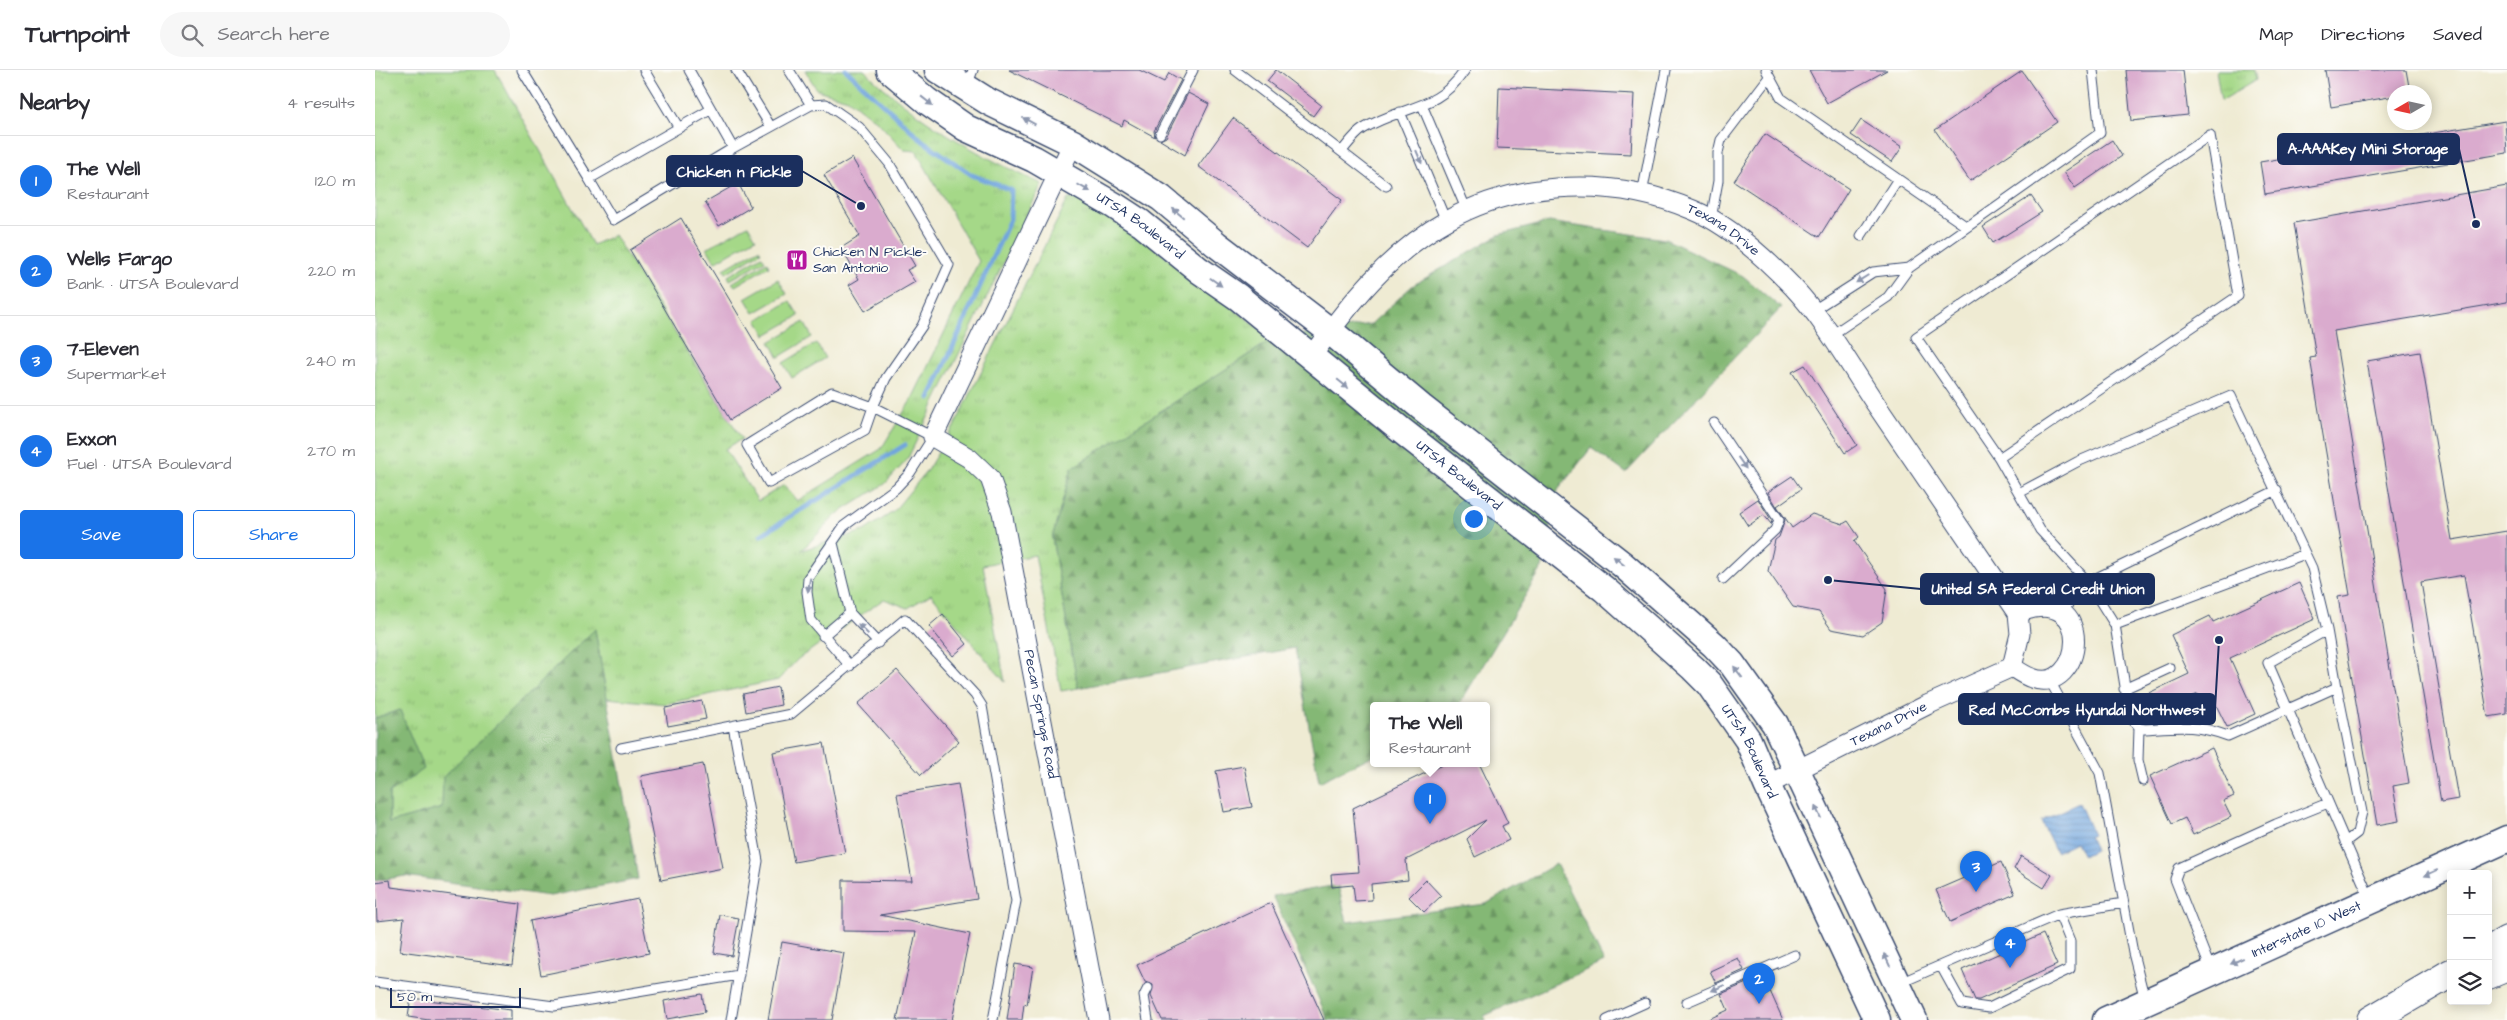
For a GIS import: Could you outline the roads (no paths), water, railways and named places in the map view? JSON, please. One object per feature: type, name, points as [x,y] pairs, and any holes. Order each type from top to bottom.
[{"type":"highway","points":[[2492,949],[2507,940]]},
{"type":"highway","points":[[2492,973],[2507,967]]},
{"type":"highway","points":[[2371,1020],[2447,975]]},
{"type":"highway","points":[[2383,1020],[2447,993]]},
{"type":"main road","name":"UTSA Boulevard","points":[[890,70],[927,101],[966,128],[1035,159],[1141,223],[1199,270],[1238,297],[1311,358],[1604,588],[1709,684],[1748,740],[1767,785],[1877,1020]]},
{"type":"main road","points":[[938,70],[969,80],[1161,198],[1216,244],[1330,331],[1421,407],[1579,529],[1630,571],[1732,664],[1775,724],[1914,1020]]},
{"type":"main road","name":"Interstate 10 West","points":[[2107,1020],[2507,839]]},
{"type":"street","points":[[933,437],[1060,174],[1073,143]]},
{"type":"street","name":"Texana Drive","points":[[1311,358],[1357,296],[1389,263],[1446,221],[1467,211],[1519,192],[1562,186],[1622,190],[1642,194],[1693,210],[1722,225],[1793,287],[1812,310],[2019,613]]},
{"type":"street","name":"Pecan Springs Road","points":[[933,437],[969,458],[990,478],[1002,512],[1099,1020]]},
{"type":"street","points":[[1559,553],[1579,529]]},
{"type":"street","points":[[2045,606],[2061,612],[2071,621],[2076,637],[2074,653],[2064,672],[2049,679],[2033,679],[2012,667],[2020,634],[2019,613],[2033,607],[2045,606]]},
{"type":"street","name":"Texana Drive","points":[[1767,785],[1927,705],[2012,667]]},
{"type":"lane","points":[[522,70],[613,220],[733,148],[811,105],[826,104],[859,127],[889,163],[949,265],[922,326],[886,378],[873,406],[865,430],[769,483],[747,444],[832,392],[873,406],[933,437],[910,473],[896,488],[844,526],[809,578],[807,592],[811,620],[850,666]]},
{"type":"lane","points":[[644,70],[679,128]]},
{"type":"lane","points":[[689,70],[733,148]]},
{"type":"lane","points":[[737,70],[771,127]]},
{"type":"lane","points":[[789,70],[811,105]]},
{"type":"lane","points":[[1160,134],[1193,70]]},
{"type":"lane","points":[[1235,70],[1385,186]]},
{"type":"lane","points":[[1341,151],[1361,130],[1400,112],[1439,98],[1449,90],[1465,70]]},
{"type":"lane","points":[[1642,194],[1666,70]]},
{"type":"lane","points":[[1830,336],[1888,297],[1909,268],[2100,133],[2093,70]]},
{"type":"lane","points":[[1711,219],[1718,181],[1718,153],[1721,140],[1768,73],[1781,98],[1967,227]]},
{"type":"lane","points":[[1422,105],[1467,211]]},
{"type":"lane","points":[[589,179],[710,110]]},
{"type":"lane","points":[[1400,112],[1446,221]]},
{"type":"lane","points":[[1999,458],[2238,296],[2210,135],[1916,337],[1999,458],[2040,530],[2088,582],[2115,625],[2124,690],[2130,717],[2139,728],[2138,760],[2143,780]]},
{"type":"lane","points":[[1861,236],[1898,179]]},
{"type":"lane","points":[[1812,310],[1873,272],[1909,268]]},
{"type":"lane","points":[[2019,493],[2077,462],[2231,396],[2277,490],[2318,585],[2362,812],[2357,833],[2345,842]]},
{"type":"lane","points":[[1714,423],[1779,520],[1775,530],[1723,579]]},
{"type":"lane","points":[[2061,612],[2088,582],[2277,490]]},
{"type":"lane","points":[[833,543],[850,613],[877,643]]},
{"type":"lane","points":[[2115,625],[2305,554]]},
{"type":"lane","points":[[823,636],[850,613]]},
{"type":"lane","points":[[621,748],[791,714],[905,620],[975,695],[982,706],[1016,901],[993,1020]]},
{"type":"lane","points":[[2327,630],[2268,663],[2370,900]]},
{"type":"lane","points":[[2124,690],[2170,668]]},
{"type":"lane","points":[[2049,679],[2100,774],[2133,953],[2145,1003]]},
{"type":"lane","points":[[2139,728],[2207,728],[2228,736],[2337,687]]},
{"type":"lane","points":[[731,1020],[758,861],[733,726]]},
{"type":"lane","points":[[2212,972],[2175,879],[2179,868],[2275,824],[2328,803]]},
{"type":"lane","points":[[1898,984],[2059,914],[2124,903]]},
{"type":"lane","points":[[1941,966],[1962,1004],[1989,1008],[2070,969],[2070,941],[2059,914]]},
{"type":"lane","points":[[1687,1002],[1795,954]]},
{"type":"lane","points":[[375,982],[554,1006],[739,975]]},
{"type":"lane","points":[[1148,988],[1144,996],[1148,1020]]},
{"type":"lane","points":[[1607,1020],[1645,1003]]},
{"type":"water","points":[[2079,803],[2093,834],[2089,836],[2095,850],[2083,856],[2076,842],[2056,852],[2041,821]]},
{"type":"waterway","points":[[846,70],[923,141],[972,175],[1011,190],[1010,219],[930,398]]},
{"type":"waterway","points":[[761,535],[905,445]]},
{"type":"place","name":"Chicken n Pickle","points":[[861,206]]},
{"type":"place","name":"A-AAAKey Mini Storage","points":[[2476,224]]},
{"type":"place","name":"Chicken N Pickle- San Antonio","points":[[797,260]]},
{"type":"place","name":"United SA Federal Credit Union","points":[[1828,580]]},
{"type":"place","name":"Red McCombs Hyundai Northwest","points":[[2219,640]]},
{"type":"place","name":"The Well","points":[[1430,824]]},
{"type":"place","name":"7-Eleven","points":[[1976,892]]},
{"type":"place","name":"Exxon","points":[[2010,968]]},
{"type":"place","name":"Wells Fargo","points":[[1759,1004]]}]
